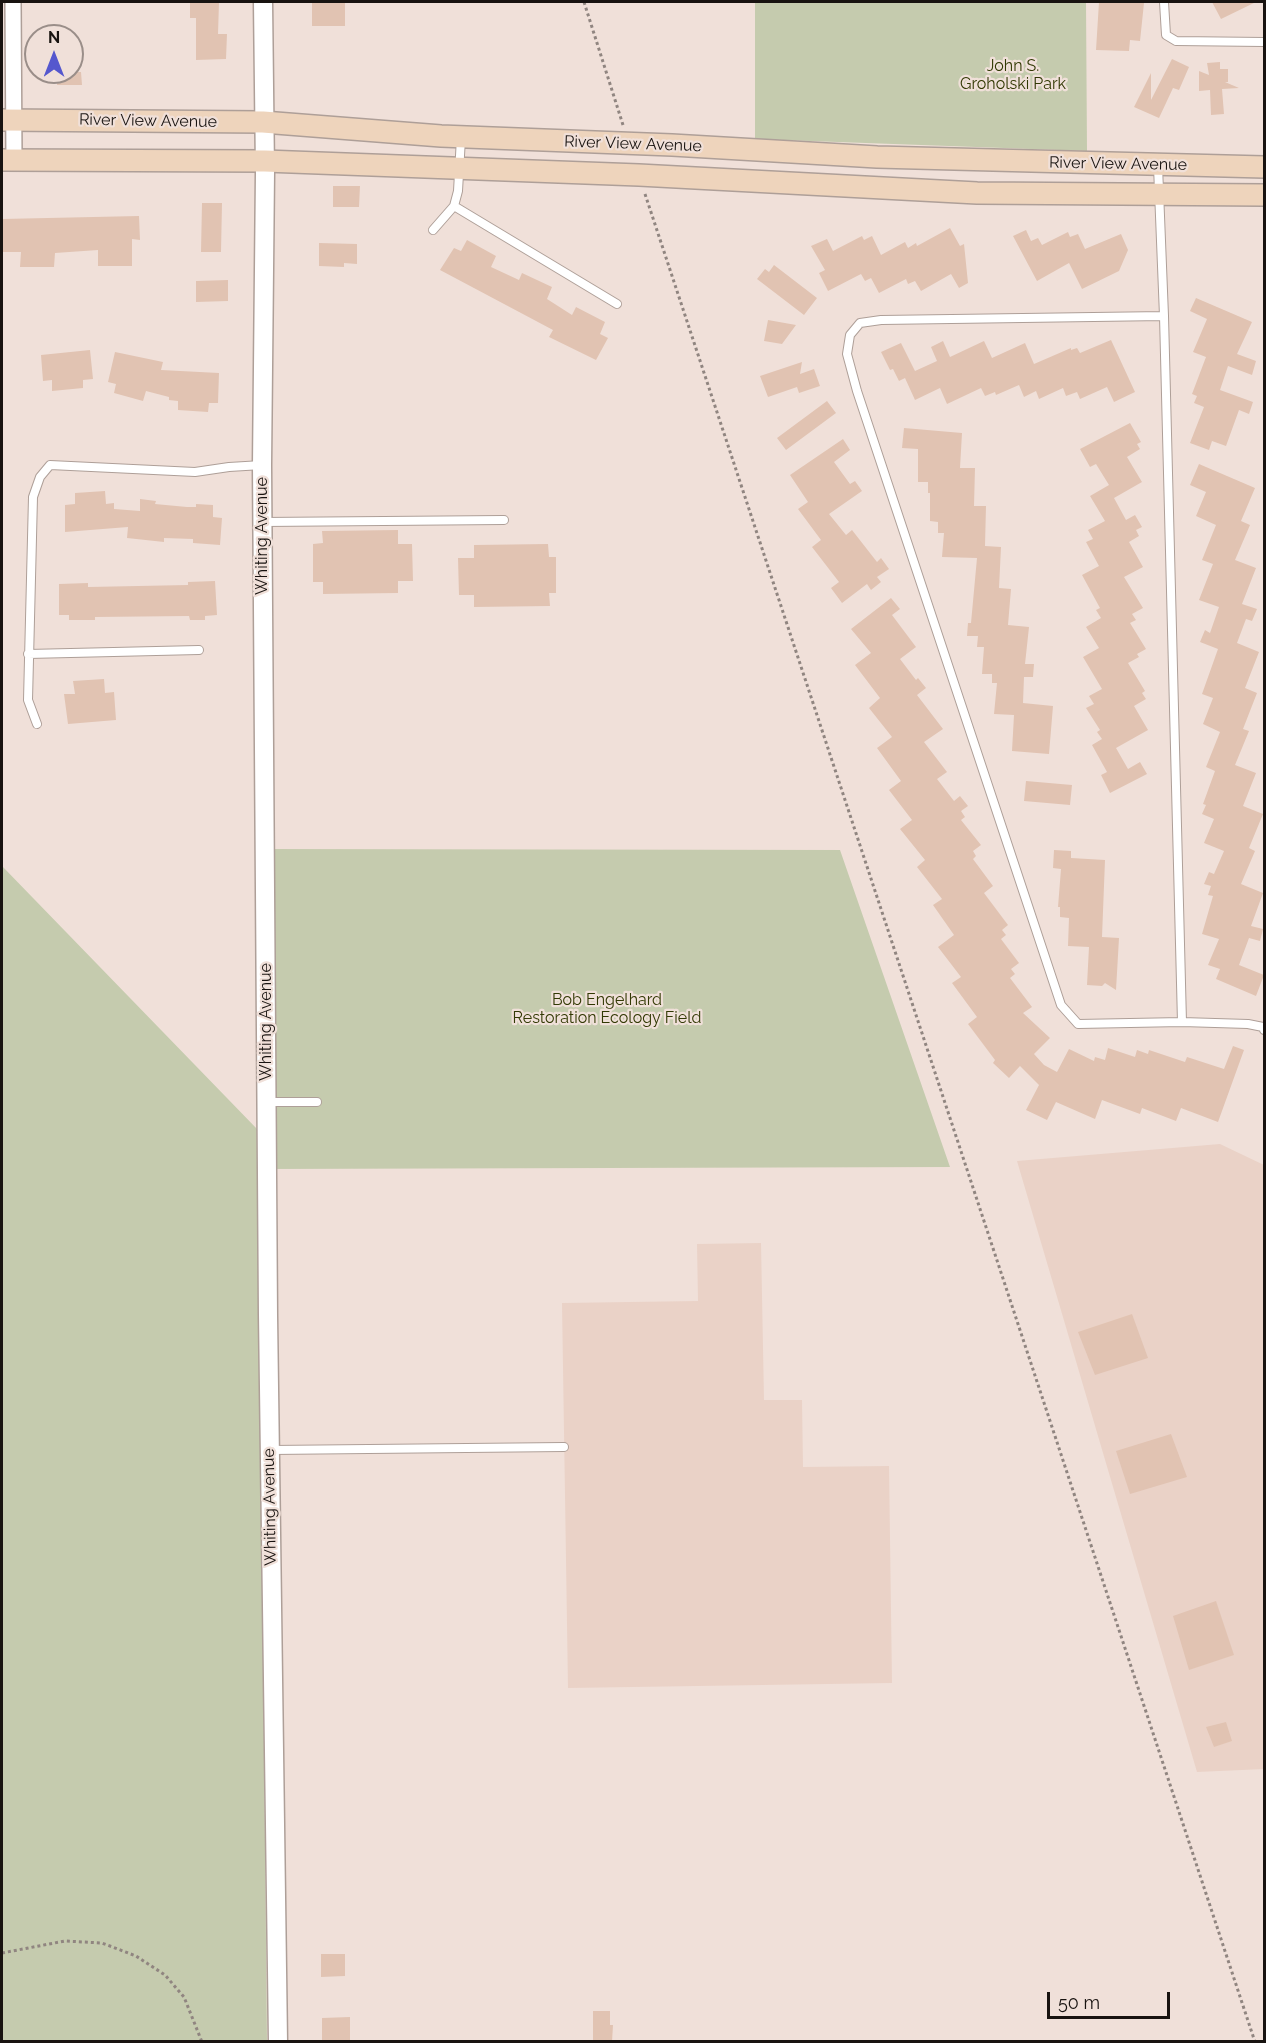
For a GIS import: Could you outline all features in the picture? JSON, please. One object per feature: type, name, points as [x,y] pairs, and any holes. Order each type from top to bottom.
[{"type":"main road","name":"River View Avenue","points":[[8,119],[263,122],[460,137],[932,159],[1264,167]]},
{"type":"main road","name":"River View Avenue","points":[[8,160],[265,161],[639,175],[977,193],[1264,195]]},
{"type":"street","points":[[8,160],[13,2]]},
{"type":"street","name":"Whiting Avenue","points":[[262,2],[265,161],[262,522],[266,1102],[278,2042]]},
{"type":"lane","points":[[1164,2],[1166,35],[1176,41],[1264,42]]},
{"type":"lane","points":[[433,230],[454,206],[458,191],[460,137]]},
{"type":"lane","points":[[1158,164],[1182,1022]]},
{"type":"lane","points":[[454,206],[617,304]]},
{"type":"lane","points":[[1164,316],[881,320],[860,323],[850,335],[847,354],[868,425],[1061,1005],[1078,1024],[1182,1022],[1248,1024],[1263,1027],[1264,1030]]},
{"type":"lane","points":[[36,724],[28,700],[33,497],[40,477],[50,465],[195,472],[262,465]]},
{"type":"lane","points":[[262,522],[504,520]]},
{"type":"lane","points":[[28,654],[199,650]]},
{"type":"lane","points":[[266,1102],[317,1102]]},
{"type":"lane","points":[[270,1450],[564,1448]]},
{"type":"path","points":[[584,2],[628,144]]},
{"type":"path","points":[[639,175],[1255,2042]]},
{"type":"path","points":[[2,1953],[65,1941],[102,1943],[136,1956],[165,1975],[184,1997],[202,2042]]},
{"type":"shaded area","points":[[1220,1144],[1264,1165],[1264,1769],[1197,1772],[1017,1161]]},
{"type":"shaded area","points":[[761,1243],[764,1400],[802,1400],[803,1467],[889,1466],[892,1683],[568,1688],[562,1303],[698,1301],[697,1244]]},
{"type":"green space","name":"John S. Groholski Park","points":[[755,2],[1086,2],[1087,151],[755,139]]},
{"type":"green space","name":"Bob Engelhard Restoration Ecology Field","points":[[264,849],[840,850],[950,1167],[267,1169]]},
{"type":"green space","points":[[2,866],[258,1130],[267,2041],[2,2041]]},
{"type":"building","points":[[190,2],[219,2],[218,34],[227,34],[226,59],[196,60],[196,18],[190,18]]},
{"type":"building","points":[[312,2],[345,2],[345,26],[312,26]]},
{"type":"building","points":[[1099,2],[1144,3],[1140,41],[1130,40],[1129,51],[1096,50]]},
{"type":"building","points":[[1212,2],[1256,2],[1221,19]]},
{"type":"building","points":[[1172,59],[1189,67],[1179,90],[1173,88],[1159,118],[1134,107],[1151,73],[1151,100]]},
{"type":"building","points":[[1220,62],[1220,69],[1228,69],[1228,82],[1225,82],[1239,88],[1222,89],[1224,114],[1211,115],[1210,90],[1199,91],[1199,71],[1209,75],[1207,63]]},
{"type":"building","points":[[82,84],[82,85],[57,85]]},
{"type":"building","points":[[333,186],[360,186],[359,207],[333,207]]},
{"type":"building","points":[[202,203],[222,203],[221,252],[201,252]]},
{"type":"building","points":[[139,216],[140,240],[132,239],[132,266],[98,266],[98,250],[55,253],[54,267],[20,267],[21,252],[2,252],[2,219]]},
{"type":"building","points":[[950,228],[960,246],[964,244],[968,283],[959,288],[951,274],[921,291],[915,281],[908,284],[906,279],[879,293],[871,278],[865,281],[861,274],[828,291],[819,273],[825,270],[811,246],[827,239],[833,251],[862,236],[864,240],[872,236],[881,255],[905,242],[908,248],[916,243],[917,246]]},
{"type":"building","points":[[1026,230],[1031,241],[1038,238],[1042,245],[1068,232],[1070,237],[1078,234],[1085,249],[1121,234],[1128,250],[1119,271],[1082,289],[1069,263],[1037,281],[1013,236]]},
{"type":"building","points":[[467,240],[496,256],[491,267],[519,280],[522,273],[552,287],[547,299],[572,315],[576,307],[605,322],[600,334],[608,338],[596,360],[549,337],[553,330],[440,270],[454,248],[461,251]]},
{"type":"building","points":[[319,243],[357,244],[357,264],[344,263],[344,267],[319,266]]},
{"type":"building","points":[[774,265],[817,298],[804,315],[757,279],[765,269],[769,272]]},
{"type":"building","points":[[228,280],[228,301],[196,302],[196,281]]},
{"type":"building","points":[[1196,298],[1252,322],[1237,354],[1256,361],[1252,375],[1228,366],[1220,390],[1253,402],[1249,414],[1239,410],[1226,446],[1212,441],[1209,450],[1190,443],[1204,407],[1194,403],[1197,396],[1192,394],[1206,357],[1193,352],[1207,319],[1190,311]]},
{"type":"building","points":[[768,320],[796,325],[782,344],[764,341]]},
{"type":"building","points":[[1111,340],[1135,392],[1114,402],[1107,387],[1080,399],[1077,392],[1066,396],[1063,388],[1039,399],[1036,391],[1024,397],[1019,385],[996,395],[995,392],[985,396],[981,388],[947,404],[940,388],[915,400],[905,378],[899,381],[893,369],[890,370],[881,352],[901,343],[915,371],[937,361],[931,347],[943,341],[950,357],[984,341],[992,358],[1025,343],[1034,364],[1071,348],[1071,350],[1077,348],[1080,353]]},
{"type":"building","points":[[90,350],[93,379],[83,380],[83,388],[52,391],[52,380],[43,381],[41,355]]},
{"type":"building","points":[[115,352],[163,362],[161,370],[219,373],[218,403],[209,403],[208,412],[178,410],[178,401],[169,400],[169,397],[146,391],[143,401],[114,393],[116,384],[108,382]]},
{"type":"building","points":[[802,362],[800,374],[814,369],[820,386],[799,393],[797,387],[768,397],[760,376]]},
{"type":"building","points":[[827,401],[836,413],[786,450],[777,438]]},
{"type":"building","points":[[1130,423],[1141,442],[1137,444],[1140,449],[1127,457],[1142,482],[1114,498],[1126,520],[1135,515],[1142,527],[1136,530],[1139,536],[1129,542],[1143,567],[1124,577],[1143,608],[1132,614],[1136,620],[1130,623],[1146,649],[1137,654],[1139,657],[1128,663],[1145,691],[1142,693],[1146,699],[1134,706],[1148,730],[1116,748],[1128,769],[1140,762],[1147,774],[1110,793],[1101,775],[1107,772],[1092,745],[1102,739],[1097,732],[1100,730],[1086,708],[1094,704],[1089,696],[1102,689],[1083,657],[1099,648],[1086,627],[1101,618],[1096,610],[1100,608],[1082,575],[1099,566],[1086,542],[1093,539],[1088,530],[1105,521],[1090,496],[1109,485],[1096,464],[1090,467],[1080,449]]},
{"type":"building","points":[[904,428],[962,433],[960,468],[975,468],[974,506],[986,506],[985,546],[1001,547],[999,588],[1011,589],[1008,625],[1029,627],[1025,664],[1034,664],[1033,677],[1024,677],[1023,703],[1053,706],[1049,754],[1012,751],[1014,715],[994,714],[997,683],[992,683],[992,674],[982,674],[984,647],[977,647],[978,636],[967,636],[968,623],[971,623],[977,558],[942,557],[944,533],[938,533],[938,522],[930,521],[928,482],[918,482],[918,449],[902,448]]},
{"type":"building","points":[[843,439],[850,450],[834,462],[850,484],[855,481],[862,491],[829,514],[846,535],[852,530],[877,562],[881,558],[889,569],[877,577],[881,582],[871,590],[867,584],[842,603],[831,588],[839,582],[812,547],[821,540],[798,509],[808,502],[790,475]]},
{"type":"building","points":[[1199,464],[1255,488],[1241,521],[1250,525],[1235,560],[1256,568],[1242,604],[1257,609],[1252,621],[1246,619],[1237,643],[1259,652],[1245,688],[1257,693],[1243,729],[1249,731],[1235,765],[1256,773],[1243,806],[1263,814],[1249,848],[1255,851],[1241,884],[1263,893],[1251,926],[1263,929],[1260,941],[1249,938],[1239,965],[1264,975],[1256,996],[1216,979],[1220,969],[1208,965],[1219,939],[1202,934],[1213,896],[1208,895],[1211,886],[1204,884],[1209,872],[1214,874],[1224,851],[1204,843],[1214,819],[1202,814],[1206,805],[1203,804],[1215,771],[1206,767],[1220,732],[1203,724],[1213,698],[1202,694],[1218,649],[1200,642],[1205,630],[1210,633],[1219,607],[1199,600],[1213,564],[1202,560],[1216,525],[1196,516],[1206,492],[1190,485]]},
{"type":"building","points":[[105,491],[106,504],[114,503],[114,509],[140,511],[140,499],[156,501],[155,504],[187,507],[196,507],[196,504],[213,505],[213,517],[222,518],[220,545],[193,543],[193,539],[164,538],[164,542],[127,538],[128,527],[65,532],[65,505],[75,504],[75,493]]},
{"type":"building","points":[[398,530],[398,544],[412,544],[413,581],[398,581],[398,593],[323,594],[323,582],[313,582],[313,544],[323,543],[322,531]]},
{"type":"building","points":[[548,544],[549,557],[556,557],[556,593],[549,593],[550,606],[474,607],[474,595],[459,595],[458,558],[474,558],[474,545]]},
{"type":"building","points":[[215,581],[217,615],[205,616],[205,620],[190,620],[189,616],[95,617],[95,620],[69,620],[69,615],[59,615],[59,584],[88,583],[88,587],[188,585],[188,582]]},
{"type":"building","points":[[891,598],[900,609],[892,615],[916,647],[900,659],[916,680],[918,678],[926,688],[917,695],[943,729],[924,742],[947,772],[937,779],[954,801],[960,796],[968,806],[961,811],[965,817],[961,820],[981,845],[973,851],[976,856],[973,859],[993,886],[984,893],[1008,925],[1002,930],[1006,935],[1001,939],[1019,963],[1011,969],[1015,974],[1010,978],[1032,1007],[1023,1013],[1050,1038],[1034,1054],[1044,1065],[1057,1072],[1069,1049],[1094,1061],[1095,1057],[1105,1060],[1108,1048],[1135,1057],[1137,1050],[1148,1054],[1149,1050],[1185,1062],[1187,1057],[1224,1069],[1233,1046],[1244,1050],[1218,1122],[1181,1108],[1176,1121],[1142,1108],[1140,1114],[1102,1100],[1095,1119],[1056,1102],[1047,1120],[1026,1110],[1039,1085],[1020,1066],[1009,1078],[993,1063],[995,1060],[968,1024],[977,1017],[952,983],[961,977],[938,947],[954,935],[933,905],[942,899],[917,867],[925,860],[900,829],[912,820],[889,790],[901,781],[877,748],[892,737],[869,708],[880,698],[855,665],[871,653],[851,629]]},
{"type":"building","points":[[104,679],[105,693],[114,692],[116,720],[68,724],[64,694],[75,694],[73,681]]},
{"type":"building","points":[[1026,781],[1072,785],[1070,805],[1024,801]]},
{"type":"building","points":[[1054,850],[1071,851],[1071,858],[1105,860],[1102,937],[1119,938],[1116,990],[1105,983],[1102,986],[1087,985],[1089,947],[1068,946],[1069,918],[1060,917],[1060,907],[1058,907],[1061,869],[1053,868]]},
{"type":"building","points":[[1132,1314],[1148,1358],[1095,1375],[1078,1332]]},
{"type":"building","points":[[1171,1434],[1187,1477],[1130,1494],[1116,1451]]},
{"type":"building","points":[[1216,1601],[1234,1655],[1189,1670],[1173,1616]]},
{"type":"building","points":[[1226,1722],[1232,1741],[1214,1747],[1206,1727]]},
{"type":"building","points":[[321,1954],[345,1954],[345,1976],[321,1977]]},
{"type":"building","points":[[593,2011],[610,2011],[610,2025],[613,2025],[612,2042],[593,2042]]},
{"type":"building","points":[[350,2017],[350,2042],[322,2042],[322,2018]]}]
